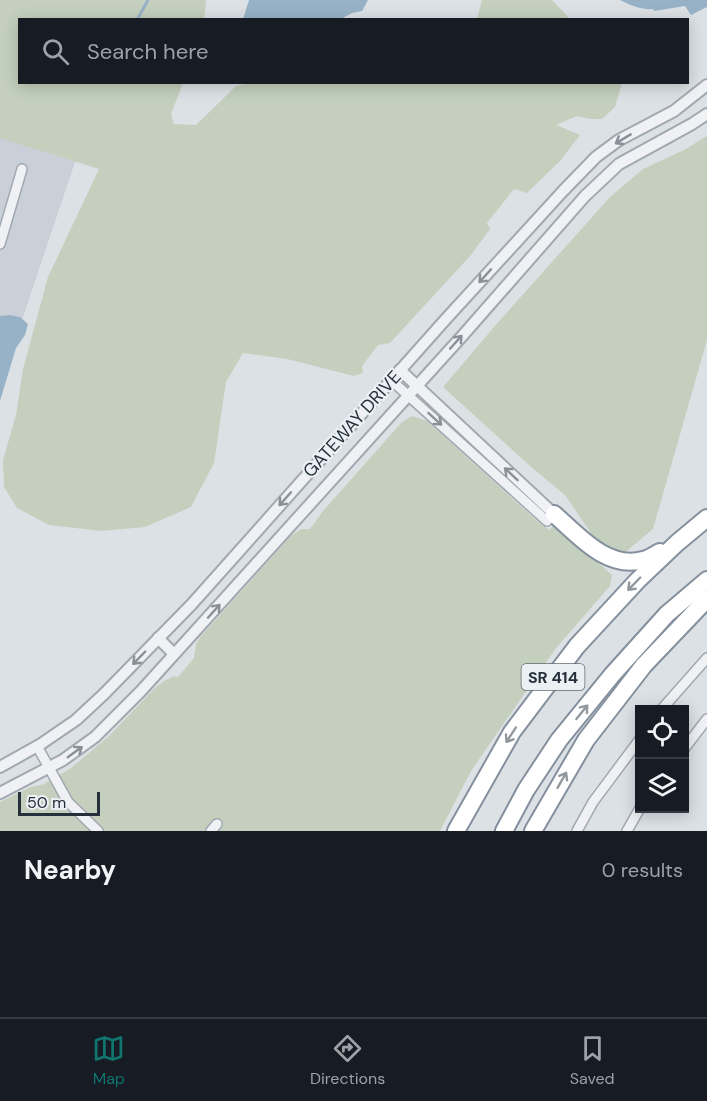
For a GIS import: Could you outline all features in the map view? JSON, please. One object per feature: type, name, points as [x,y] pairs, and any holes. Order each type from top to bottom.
[{"type":"highway","points":[[550,518],[609,558],[629,562],[644,560],[676,543]]},
{"type":"highway","name":"SR 414","points":[[456,831],[512,732],[577,646],[638,580],[676,543],[707,518]]},
{"type":"highway","name":"SR 414","points":[[504,831],[526,790],[560,740],[612,675],[667,614],[707,580]]},
{"type":"highway","points":[[533,831],[586,740],[644,665],[707,599]]},
{"type":"street","name":"GATEWAY DRIVE","points":[[0,767],[76,720],[192,604],[400,370],[596,157],[619,140],[674,111],[707,85]]},
{"type":"street","name":"GATEWAY DRIVE","points":[[0,793],[63,760],[95,737],[141,691],[417,386],[585,196],[619,164],[707,114]]},
{"type":"street","points":[[645,126],[654,145]]},
{"type":"street","points":[[0,244],[22,169]]},
{"type":"street","points":[[400,370],[550,518]]},
{"type":"street","points":[[391,380],[550,518]]},
{"type":"street","points":[[158,638],[174,654]]},
{"type":"street","points":[[665,705],[707,658]]},
{"type":"street","points":[[689,742],[707,719]]},
{"type":"street","points":[[577,831],[593,802],[635,744]]},
{"type":"street","points":[[37,746],[68,802],[98,831]]},
{"type":"street","points":[[627,831],[637,813]]},
{"type":"shaded area","points":[[0,130],[78,153],[19,329],[0,363]]},
{"type":"green space","points":[[0,0],[206,0],[204,18],[18,18],[18,84],[183,84],[171,114],[174,124],[196,125],[236,86],[245,84],[622,84],[615,107],[602,119],[577,116],[556,125],[580,135],[560,161],[527,193],[514,189],[487,223],[490,229],[471,255],[390,343],[378,345],[362,366],[363,373],[354,376],[287,359],[243,353],[226,382],[214,463],[191,507],[145,527],[101,531],[49,525],[17,508],[4,487],[3,460],[16,415],[23,369],[48,277],[99,169],[0,138]]},
{"type":"green space","points":[[482,0],[552,0],[569,18],[477,18]]},
{"type":"green space","points":[[707,136],[707,340],[653,529],[622,555],[599,545],[565,495],[443,387],[610,197],[643,169],[684,150]]},
{"type":"green space","points":[[412,416],[427,421],[537,521],[549,530],[555,524],[612,575],[610,586],[556,648],[471,771],[440,831],[0,831],[0,802],[31,787],[44,784],[71,768],[108,737],[155,688],[174,676],[178,677],[194,658],[196,644],[201,636],[291,536],[301,529],[310,529],[323,511],[402,422]]},
{"type":"water","points":[[249,0],[368,0],[362,11],[343,18],[243,18]]},
{"type":"water","points":[[620,0],[707,0],[707,7],[691,15],[685,6],[654,11]]},
{"type":"water","points":[[0,316],[20,317],[28,324],[25,335],[16,348],[0,401]]},
{"type":"waterway","points":[[138,18],[148,0]]}]
